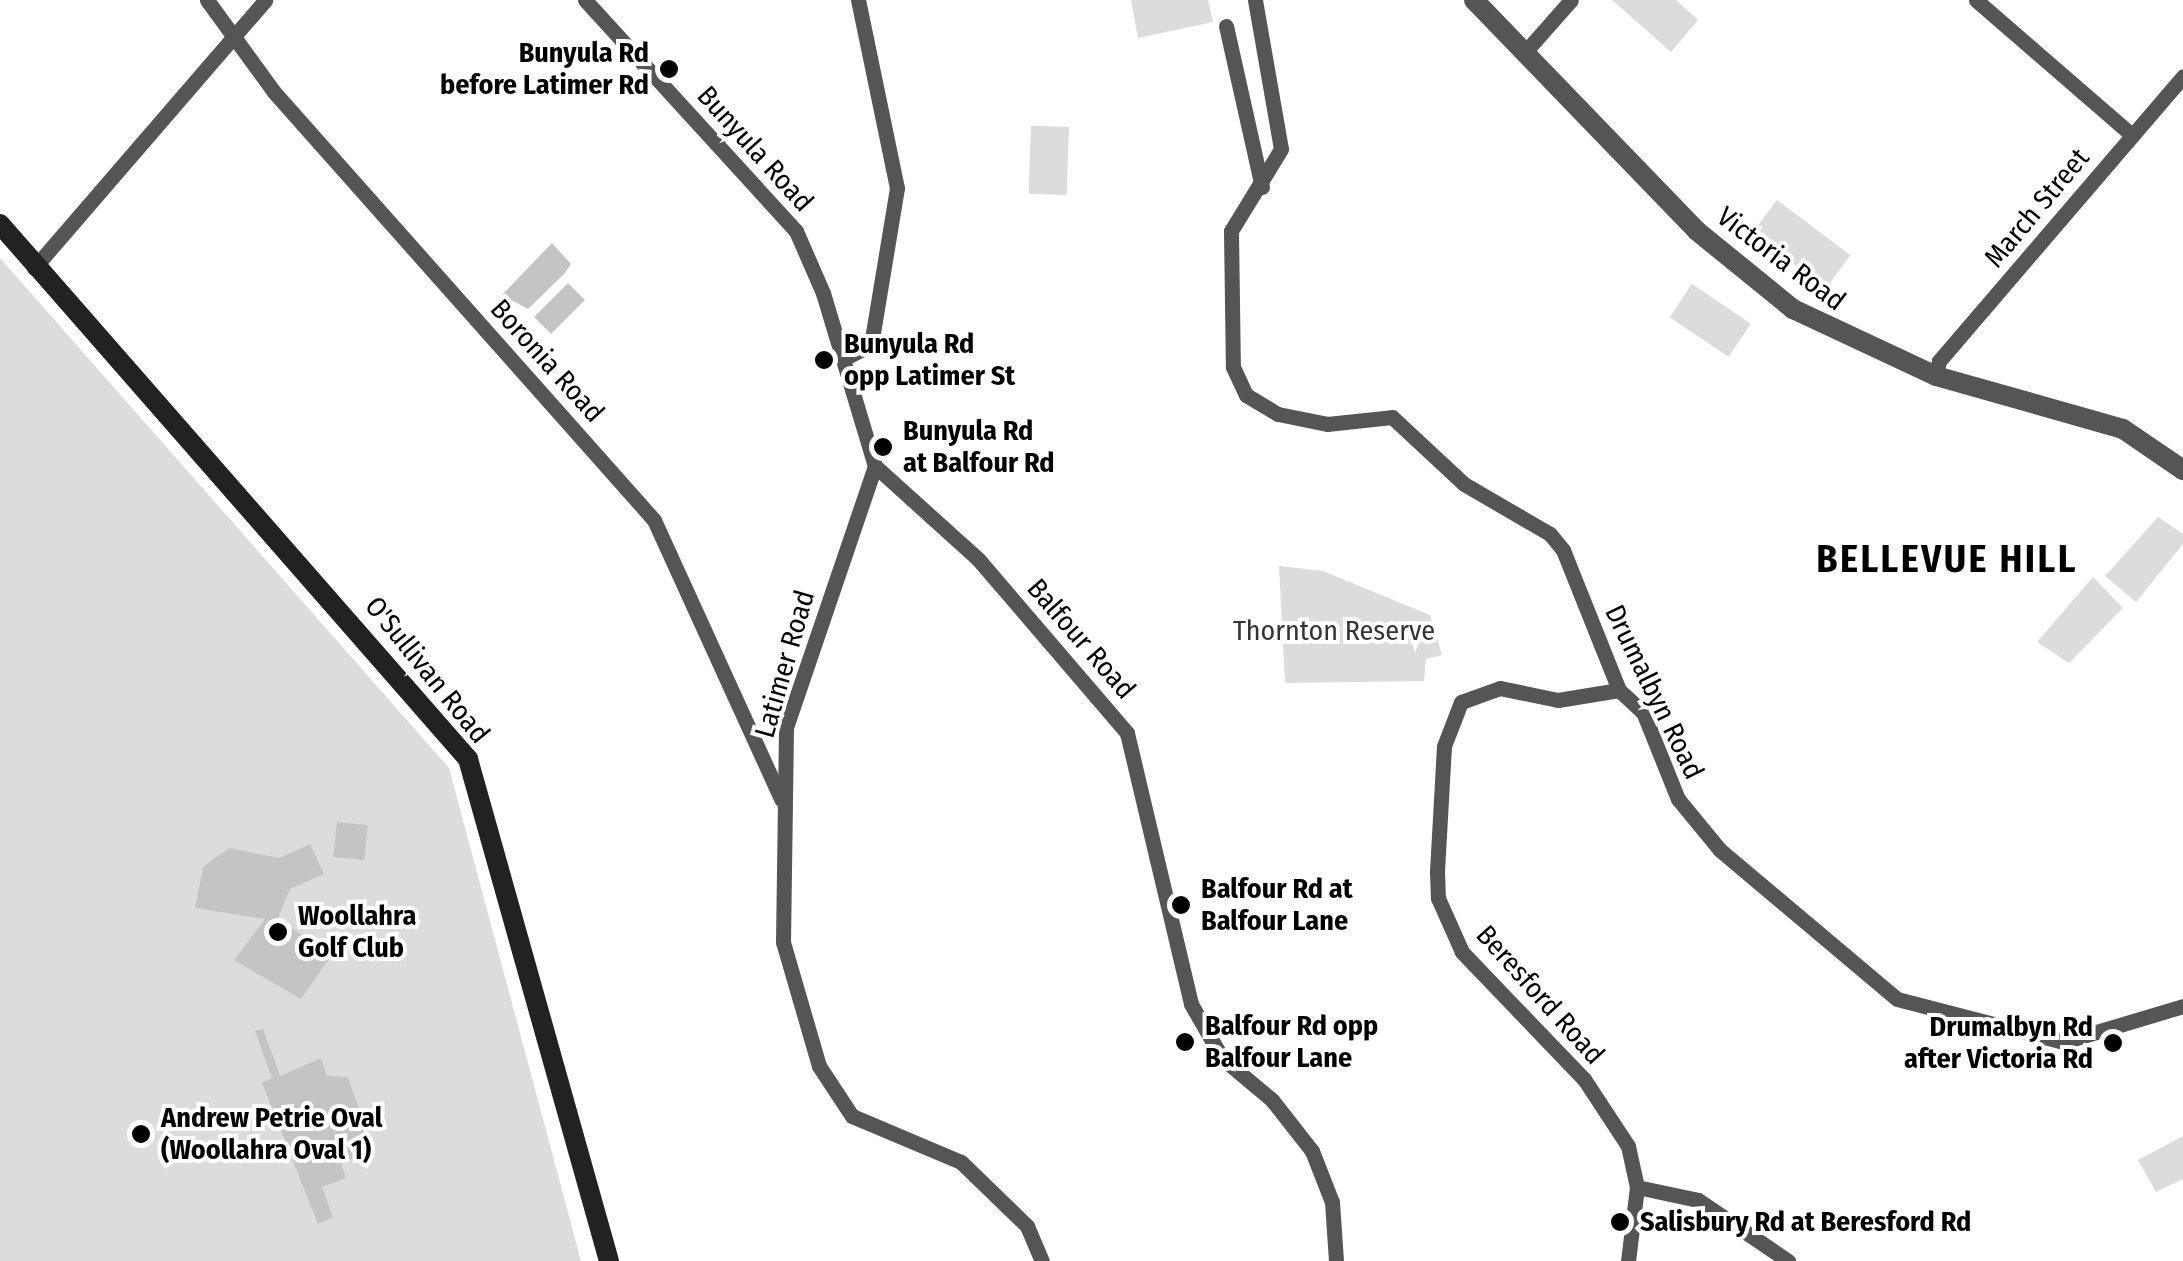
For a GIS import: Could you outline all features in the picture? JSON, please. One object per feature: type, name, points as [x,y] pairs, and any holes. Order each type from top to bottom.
[{"type":"main road","name":"O'Sullivan Road","points":[[0,224],[34,268],[468,759],[609,1261]]},
{"type":"street","name":"Boronia Road","points":[[207,0],[274,92],[654,520],[781,799]]},
{"type":"street","points":[[34,268],[266,0]]},
{"type":"street","name":"Bunyula Road","points":[[585,0],[796,231],[843,358]]},
{"type":"street","points":[[858,0],[897,188],[872,345],[843,358],[875,466]]},
{"type":"street","name":"Drumalbyn Road","points":[[1255,0],[1281,131],[1278,163],[1230,231],[1233,367],[1246,395],[1278,414],[1327,424],[1392,418],[1464,484],[1550,534],[1564,550],[1619,690],[1643,712],[1672,790],[1720,850],[1905,1004],[2063,1042],[2183,1006]]},
{"type":"street","name":"Victoria Road","points":[[1474,0],[1740,270],[1824,329],[1936,376],[2124,429],[2183,470]]},
{"type":"street","points":[[1525,52],[1571,0]]},
{"type":"street","points":[[1976,0],[2132,135]]},
{"type":"street","points":[[1226,26],[1262,187]]},
{"type":"street","name":"March Street","points":[[1936,376],[1939,362],[2183,76]]},
{"type":"street","name":"Latimer Road","points":[[875,466],[786,728],[781,799],[783,942],[819,1066],[852,1116],[962,1162],[1027,1226],[1042,1261]]},
{"type":"street","name":"Balfour Road","points":[[875,466],[978,559],[1126,732],[1190,1004],[1222,1058],[1272,1100],[1312,1151],[1332,1202],[1336,1261]]},
{"type":"street","name":"Beresford Road","points":[[1619,690],[1558,700],[1500,688],[1462,702],[1444,746],[1437,871],[1438,898],[1462,952],[1603,1103],[1628,1146],[1637,1186]]},
{"type":"street","points":[[1628,1261],[1637,1186],[1698,1200],[1788,1261]]},
{"type":"green space","points":[[1131,0],[1208,0],[1213,22],[1138,38]]},
{"type":"green space","points":[[1612,0],[1676,0],[1698,20],[1671,52]]},
{"type":"green space","points":[[1031,126],[1069,127],[1067,195],[1029,194]]},
{"type":"green space","points":[[1777,200],[1850,255],[1826,288],[1752,233]]},
{"type":"green space","name":"Woollahra Golf Club","points":[[0,258],[449,768],[581,1261],[0,1261]]},
{"type":"green space","points":[[1692,284],[1751,324],[1728,357],[1670,317]]},
{"type":"green space","points":[[2158,517],[2183,534],[2183,544],[2136,602],[2105,576]]},
{"type":"green space","name":"Thornton Reserve","points":[[1279,566],[1323,571],[1430,615],[1442,655],[1426,659],[1424,681],[1285,683]]},
{"type":"green space","points":[[2093,577],[2123,608],[2069,663],[2037,642]]},
{"type":"green space","points":[[2183,1136],[2183,1179],[2156,1192],[2138,1160]]},
{"type":"building","points":[[552,243],[571,264],[565,273],[528,309],[502,295]]},
{"type":"building","points":[[568,283],[585,300],[551,334],[534,317]]},
{"type":"building","points":[[337,822],[368,825],[364,860],[333,857]]},
{"type":"building","name":"Woollahra Golf Club","points":[[310,844],[324,874],[290,889],[277,920],[333,953],[301,999],[234,960],[265,919],[195,908],[203,867],[229,848],[279,858]]},
{"type":"building","points":[[263,1029],[280,1076],[321,1058],[327,1076],[348,1077],[359,1109],[369,1153],[341,1164],[346,1178],[322,1187],[333,1217],[318,1224],[262,1083],[272,1078],[255,1031]]},
{"type":"place","name":"Bunyula Rd before Latimer Rd","points":[[669,69]]},
{"type":"place","name":"Bunyula Rd opp Latimer St","points":[[824,360]]},
{"type":"place","name":"Bunyula Rd at Balfour Rd","points":[[883,447]]},
{"type":"place","name":"Balfour Rd at Balfour Lane","points":[[1181,905]]},
{"type":"place","name":"Woollahra Golf Club","points":[[278,932]]},
{"type":"place","name":"Balfour Rd opp Balfour Lane","points":[[1185,1042]]},
{"type":"place","name":"Drumalbyn Rd after Victoria Rd","points":[[2113,1043]]},
{"type":"place","name":"Andrew Petrie Oval (Woollahra Oval 1)","points":[[141,1134]]},
{"type":"place","name":"Salisbury Rd at Beresford Rd","points":[[1620,1222]]},
{"type":"district","name":"BELLEVUE HILL","points":[[1947,560]]}]
